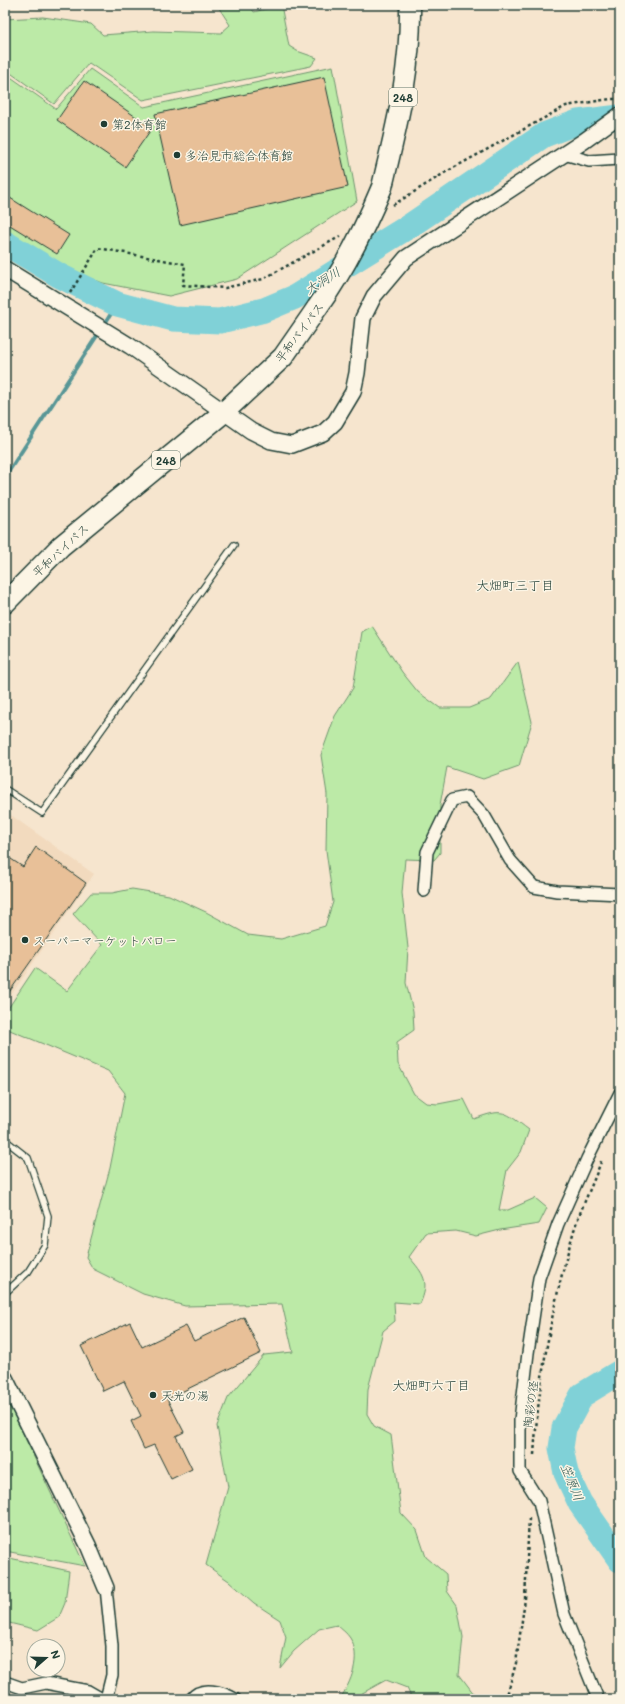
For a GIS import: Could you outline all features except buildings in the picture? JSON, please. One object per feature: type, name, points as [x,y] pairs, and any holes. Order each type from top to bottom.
[{"type":"highway","name":"平和バイパス","points":[[5,603],[61,546],[223,412],[283,356],[337,280],[364,229],[382,187],[404,92],[410,54],[410,5]]},
{"type":"street","points":[[5,269],[130,346],[251,431],[271,441],[292,445],[323,433],[335,422],[353,392],[357,373],[363,318],[374,296],[406,258],[584,141],[620,115]]},
{"type":"street","points":[[564,154],[589,161],[620,159]]},
{"type":"street","points":[[424,892],[427,852],[452,800],[467,797],[484,815],[510,860],[534,887],[556,891],[620,894]]},
{"type":"street","points":[[598,1699],[564,1614],[539,1501],[520,1471],[520,1420],[539,1278],[558,1224],[587,1159],[620,1093]]},
{"type":"street","points":[[5,1378],[88,1545],[106,1588],[112,1646],[112,1675],[106,1699]]},
{"type":"street","points":[[5,1682],[22,1688],[46,1683],[88,1691],[102,1699]]},
{"type":"street","points":[[191,1699],[200,1692],[208,1690],[235,1699]]},
{"type":"lane","points":[[5,789],[42,813],[234,545]]},
{"type":"lane","points":[[5,1140],[28,1158],[48,1216],[45,1245],[28,1272],[5,1293]]},
{"type":"path","points":[[387,208],[446,172],[566,106],[610,99],[620,100]]},
{"type":"path","points":[[72,289],[98,248],[185,264],[183,285],[225,288],[263,278],[342,236]]},
{"type":"path","name":"陶彩の径","points":[[533,1460],[547,1344],[562,1273],[577,1223],[605,1152]]},
{"type":"path","points":[[506,1699],[516,1663],[525,1599],[531,1490]]},
{"type":"shaded area","name":"スーパーマーケットバロー","points":[[5,811],[94,874],[5,1004]]},
{"type":"green space","points":[[217,5],[249,5],[254,12],[281,5],[289,46],[297,51],[317,58],[311,66],[143,100],[89,63],[54,104],[5,69],[5,19],[43,17],[91,24],[103,35],[153,31],[221,33],[230,25]]},
{"type":"green space","name":"多治見市総合体育館","points":[[333,66],[357,201],[237,279],[169,296],[103,283],[53,264],[5,236],[5,73],[56,109],[90,69],[144,107]]},
{"type":"green space","points":[[372,626],[402,672],[418,692],[440,708],[469,708],[491,699],[518,662],[532,722],[519,766],[483,779],[447,767],[440,805],[440,853],[434,860],[405,859],[402,893],[408,948],[406,983],[413,1011],[414,1030],[397,1042],[398,1064],[414,1094],[426,1103],[438,1104],[464,1099],[474,1119],[492,1113],[503,1113],[509,1115],[529,1130],[521,1152],[507,1170],[499,1210],[508,1210],[535,1198],[547,1208],[539,1224],[500,1230],[476,1236],[456,1231],[426,1233],[409,1257],[418,1268],[424,1279],[425,1290],[423,1296],[420,1304],[394,1302],[395,1321],[383,1331],[368,1389],[367,1414],[374,1426],[391,1435],[401,1513],[417,1530],[426,1557],[446,1574],[447,1591],[457,1605],[463,1637],[459,1674],[474,1694],[485,1699],[405,1699],[411,1697],[407,1688],[386,1680],[357,1696],[340,1699],[348,1685],[354,1669],[355,1661],[353,1645],[346,1633],[337,1625],[319,1629],[294,1651],[280,1668],[286,1637],[280,1620],[254,1603],[229,1581],[206,1565],[228,1487],[217,1426],[228,1398],[264,1355],[293,1352],[282,1304],[185,1306],[143,1294],[93,1269],[86,1257],[110,1168],[125,1093],[108,1071],[5,1028],[5,1013],[35,968],[67,991],[102,945],[73,914],[91,893],[112,893],[132,889],[169,895],[206,912],[248,935],[281,939],[325,926],[333,902],[326,850],[327,794],[321,755],[335,716],[353,688],[362,632]]},
{"type":"green space","points":[[5,1395],[85,1566],[5,1551]]},
{"type":"green space","points":[[5,1557],[69,1571],[65,1603],[59,1617],[38,1630],[5,1622]]},
{"type":"waterway","name":"大洞川","points":[[5,243],[60,276],[117,304],[173,319],[220,321],[264,310],[295,297],[411,225],[544,135],[578,122],[620,117]]},
{"type":"waterway","points":[[104,325],[117,304]]},
{"type":"waterway","points":[[5,477],[100,331]]},
{"type":"waterway","name":"笠原川","points":[[620,1372],[582,1395],[564,1428],[561,1448],[566,1473],[580,1503],[620,1560]]},
{"type":"place","name":"第2体育館","points":[[104,124]]},
{"type":"place","name":"多治見市総合体育館","points":[[177,155]]},
{"type":"place","name":"スーパーマーケットバロー","points":[[25,940]]},
{"type":"place","name":"天光の湯","points":[[153,1395]]},
{"type":"district","name":"大畑町三丁目","points":[[515,584]]},
{"type":"district","name":"大畑町六丁目","points":[[431,1384]]}]
